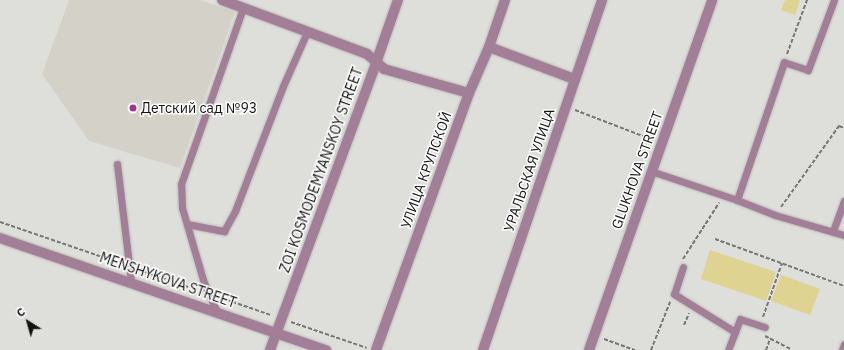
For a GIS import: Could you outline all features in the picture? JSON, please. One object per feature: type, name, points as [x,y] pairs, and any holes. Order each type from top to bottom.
[{"type":"street","points":[[222,0],[367,54],[384,69],[469,93]]},
{"type":"street","name":"ZOI KOSMODEMYANSKOY STREET","points":[[270,350],[398,0]]},
{"type":"street","name":"УЛИЦА КРУПСКОЙ","points":[[375,350],[469,93],[489,47],[505,0]]},
{"type":"street","name":"УРАЛЬСКАЯ УЛИЦА","points":[[483,350],[602,0]]},
{"type":"street","name":"GLUKHOVA STREET","points":[[589,350],[712,0]]},
{"type":"street","points":[[489,47],[574,79]]},
{"type":"street","name":"MENSHYKOVA STREET","points":[[0,238],[326,350]]},
{"type":"lane","points":[[737,200],[784,62],[808,70],[834,0]]},
{"type":"lane","points":[[217,312],[209,294],[182,208],[181,184],[243,8]]},
{"type":"lane","points":[[187,224],[224,231],[235,211],[283,86],[307,32]]},
{"type":"lane","points":[[117,164],[131,282]]},
{"type":"lane","points":[[651,171],[737,200],[775,215],[844,235]]},
{"type":"lane","points":[[833,231],[844,201]]},
{"type":"lane","points":[[683,266],[674,294],[735,332]]},
{"type":"lane","points":[[728,350],[740,319],[762,326]]},
{"type":"lane","points":[[842,350],[844,344]]},
{"type":"path","points":[[784,62],[807,0]]},
{"type":"path","points":[[565,107],[662,143]]},
{"type":"path","points":[[775,215],[840,126],[844,128]]},
{"type":"path","points":[[683,266],[682,261],[724,196]]},
{"type":"path","points":[[0,222],[275,316]]},
{"type":"path","points":[[715,239],[844,286]]},
{"type":"path","points":[[782,263],[762,326],[764,336],[792,350]]},
{"type":"path","points":[[651,350],[674,294]]},
{"type":"path","points":[[290,321],[375,350]]},
{"type":"path","points":[[594,336],[635,350]]},
{"type":"path","points":[[766,350],[770,339]]},
{"type":"shaded area","name":"Детский сад №93","points":[[69,0],[200,0],[235,12],[180,168],[89,141],[42,74]]},
{"type":"shaded area","points":[[785,0],[800,0],[795,15],[781,10]]},
{"type":"shaded area","points":[[710,250],[776,272],[766,301],[701,279]]},
{"type":"shaded area","points":[[781,275],[820,289],[810,315],[771,301]]},
{"type":"place","name":"Детский сад №93","points":[[133,108]]}]
